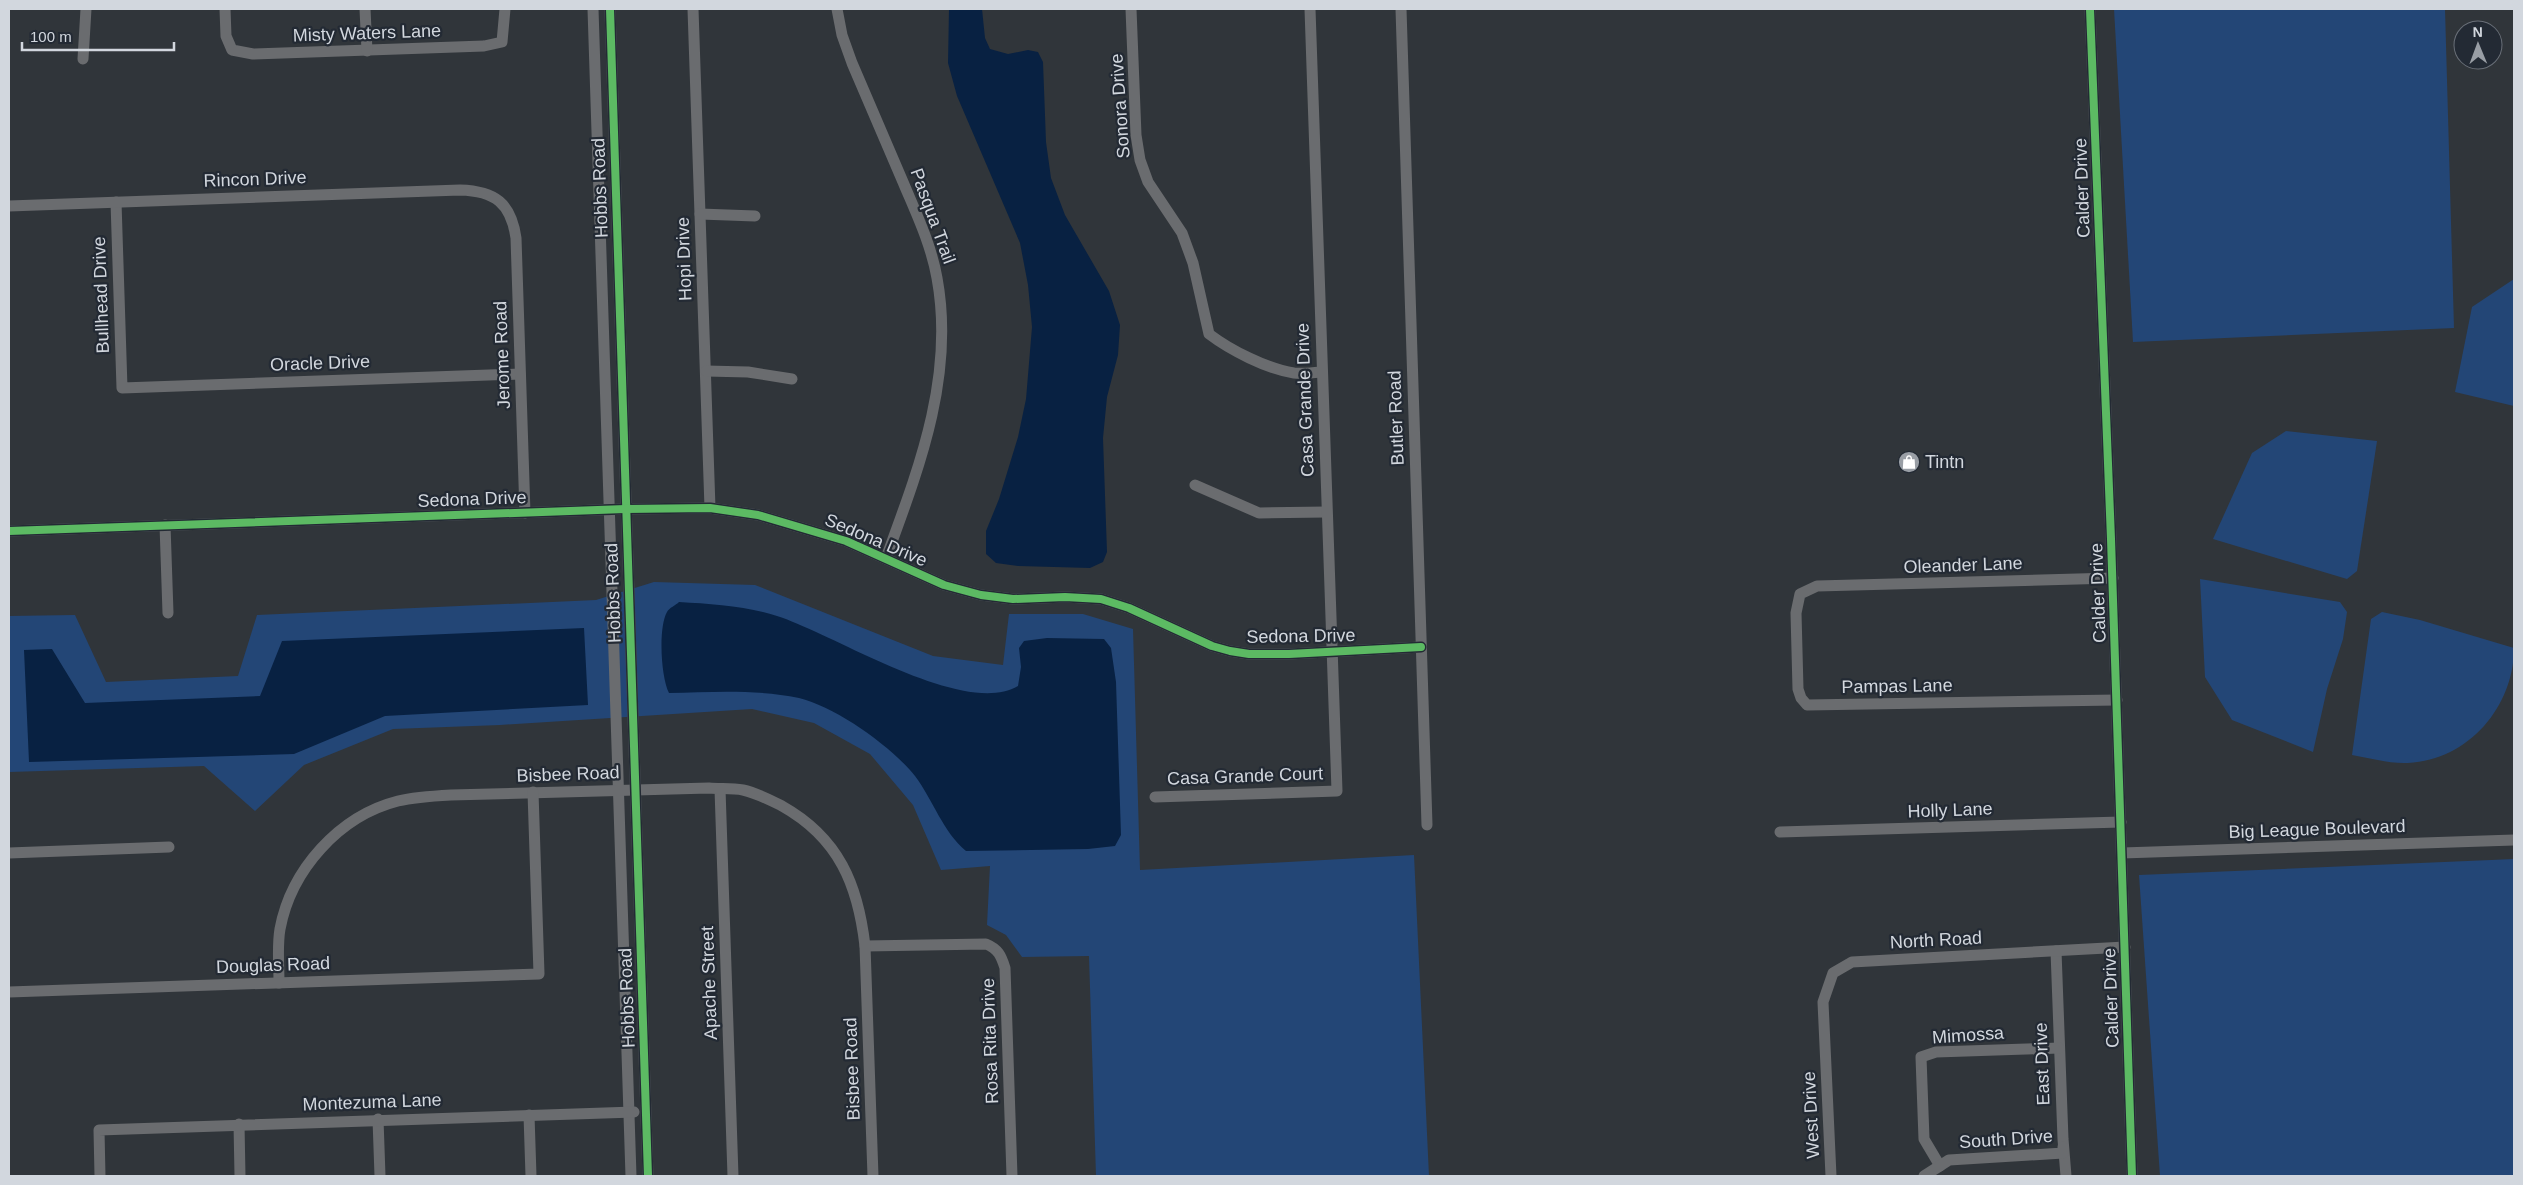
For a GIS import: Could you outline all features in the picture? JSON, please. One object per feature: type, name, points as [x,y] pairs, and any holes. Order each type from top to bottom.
[{"type":"street","points":[[83,59],[86,9]]},
{"type":"street","name":"Misty Waters Lane","points":[[225,9],[226,36],[232,50],[253,54],[484,46],[502,42],[505,9]]},
{"type":"street","points":[[365,9],[367,51]]},
{"type":"street","name":"Hobbs Road","points":[[593,9],[631,1176]]},
{"type":"street","name":"Hobbs Road","points":[[610,9],[648,1176]]},
{"type":"street","name":"Hopi Drive","points":[[693,9],[710,508]]},
{"type":"street","name":"Pasqua Trail","points":[[837,9],[842,35],[852,63],[927,239],[937,278],[943,331],[939,380],[932,421],[886,558]]},
{"type":"street","name":"Sonora Drive","points":[[1132,9],[1136,134],[1140,160],[1148,182],[1182,233],[1193,263],[1209,334],[1224,345],[1279,370],[1295,373],[1321,372]]},
{"type":"street","name":"Casa Grande Drive","points":[[1310,9],[1321,372],[1337,790]]},
{"type":"street","name":"Butler Road","points":[[1401,9],[1427,825]]},
{"type":"street","name":"Calder Drive","points":[[2090,9],[2113,578],[2132,1176]]},
{"type":"street","name":"Rincon Drive","points":[[9,206],[460,190],[475,190],[500,200]]},
{"type":"street","name":"Jerome Road","points":[[500,200],[511,215],[516,238],[524,513]]},
{"type":"street","name":"Bullhead Drive","points":[[116,202],[122,388]]},
{"type":"street","points":[[700,214],[755,216]]},
{"type":"street","points":[[706,371],[741,372],[792,379]]},
{"type":"street","name":"Oracle Drive","points":[[122,388],[520,374]]},
{"type":"street","points":[[1195,485],[1260,513],[1326,512]]},
{"type":"street","name":"Sedona Drive","points":[[9,531],[625,509],[710,508],[758,515],[809,528],[846,541],[944,585],[981,595],[1013,599],[1065,597],[1101,600],[1129,608],[1212,646],[1230,651],[1249,654],[1279,654],[1421,647]]},
{"type":"street","points":[[165,525],[168,612]]},
{"type":"street","name":"Oleander Lane","points":[[1814,588],[2113,578]]},
{"type":"street","name":"Pampas Lane","points":[[1814,588],[1800,594],[1796,613],[1798,689],[1801,698],[1807,705],[2117,700]]},
{"type":"street","name":"Apache Street","points":[[720,789],[733,1176]]},
{"type":"street","name":"Bisbee Road","points":[[279,983],[279,931],[286,906],[307,864],[331,838],[356,820],[396,802],[435,796],[533,792],[743,790],[758,795],[798,816],[818,831],[849,875],[861,912],[866,946],[873,1176]]},
{"type":"street","name":"Casa Grande Court","points":[[1154,797],[1337,790]]},
{"type":"street","name":"Douglas Road","points":[[9,992],[539,974],[533,792]]},
{"type":"street","name":"Holly Lane","points":[[1780,832],[2121,822]]},
{"type":"street","name":"Big League Boulevard","points":[[2122,852],[2514,840]]},
{"type":"street","points":[[9,853],[169,847]]},
{"type":"street","name":"Rosa Rita Drive","points":[[866,946],[986,944],[995,948],[1002,956],[1005,968],[1012,1176]]},
{"type":"street","name":"North Road","points":[[1826,1052],[1823,1002],[1833,973],[1852,962],[2125,947]]},
{"type":"street","name":"East Drive","points":[[2056,950],[2062,1139],[2066,1176]]},
{"type":"street","name":"Mimossa","points":[[1940,1166],[1924,1139],[1922,1057],[1936,1052],[2059,1048]]},
{"type":"street","name":"West Drive","points":[[1826,1052],[1831,1176]]},
{"type":"street","name":"Montezuma Lane","points":[[100,1176],[99,1130],[646,1111]]},
{"type":"street","points":[[529,1115],[531,1176]]},
{"type":"street","points":[[378,1119],[380,1176]]},
{"type":"street","points":[[238,1124],[240,1176]]},
{"type":"street","name":"South Drive","points":[[1940,1166],[1948,1160],[2063,1153],[2062,1139]]},
{"type":"street","points":[[1924,1176],[1940,1166]]},
{"type":"shaded area","points":[[949,9],[982,9],[985,38],[990,49],[1008,54],[1028,50],[1038,52],[1043,62],[1046,142],[1051,178],[1065,215],[1109,291],[1120,325],[1118,355],[1107,397],[1103,438],[1107,552],[1103,562],[1090,568],[1018,566],[996,563],[986,554],[986,531],[999,499],[1018,437],[1026,399],[1032,327],[1028,285],[1020,243],[957,96],[948,63]]},
{"type":"shaded area","points":[[2114,9],[2445,9],[2454,328],[2133,342]]},
{"type":"shaded area","points":[[2514,279],[2514,406],[2455,392],[2472,307]]},
{"type":"shaded area","points":[[2286,431],[2377,441],[2357,571],[2347,579],[2213,539],[2252,453]]},
{"type":"shaded area","points":[[2200,579],[2340,602],[2347,612],[2343,639],[2327,689],[2313,752],[2232,720],[2205,677]]},
{"type":"shaded area","points":[[654,582],[755,585],[933,656],[1003,665],[1009,614],[1083,614],[1133,629],[1140,870],[1414,855],[1429,1176],[1096,1176],[1089,956],[1022,957],[1006,935],[987,925],[990,866],[941,870],[913,805],[870,754],[814,723],[752,709],[500,725],[393,729],[304,765],[255,811],[204,766],[9,772],[9,616],[75,615],[106,682],[238,676],[257,615],[596,600]]},
{"type":"shaded area","points":[[679,602],[741,608],[777,616],[802,625],[899,670],[933,683],[966,691],[994,693],[1018,686],[1021,667],[1019,648],[1024,641],[1047,638],[1104,639],[1111,648],[1116,682],[1121,835],[1115,846],[1088,849],[966,851],[951,835],[921,785],[905,764],[878,741],[846,719],[814,703],[783,695],[734,692],[669,693],[662,665],[662,629],[667,612]]},
{"type":"shaded area","points":[[2382,612],[2420,620],[2514,648],[2512,669],[2506,690],[2497,709],[2484,726],[2468,741],[2450,752],[2430,760],[2408,763],[2387,762],[2352,755],[2371,619]]},
{"type":"shaded area","points":[[584,628],[588,705],[385,716],[294,754],[29,762],[24,650],[52,649],[85,703],[260,696],[282,641]]},
{"type":"shaded area","points":[[2514,859],[2514,1176],[2160,1176],[2139,875]]},
{"type":"cycle path","points":[[610,9],[648,1176]]},
{"type":"cycle path","points":[[2090,9],[2111,539],[2132,1176]]},
{"type":"cycle path","points":[[9,531],[625,509],[710,508],[758,515],[846,541],[944,585],[981,595],[1013,599],[1065,597],[1101,599],[1129,608],[1212,646],[1230,651],[1249,654],[1289,654],[1421,647]]},
{"type":"place","name":"Tintn","points":[[1909,462]]}]
